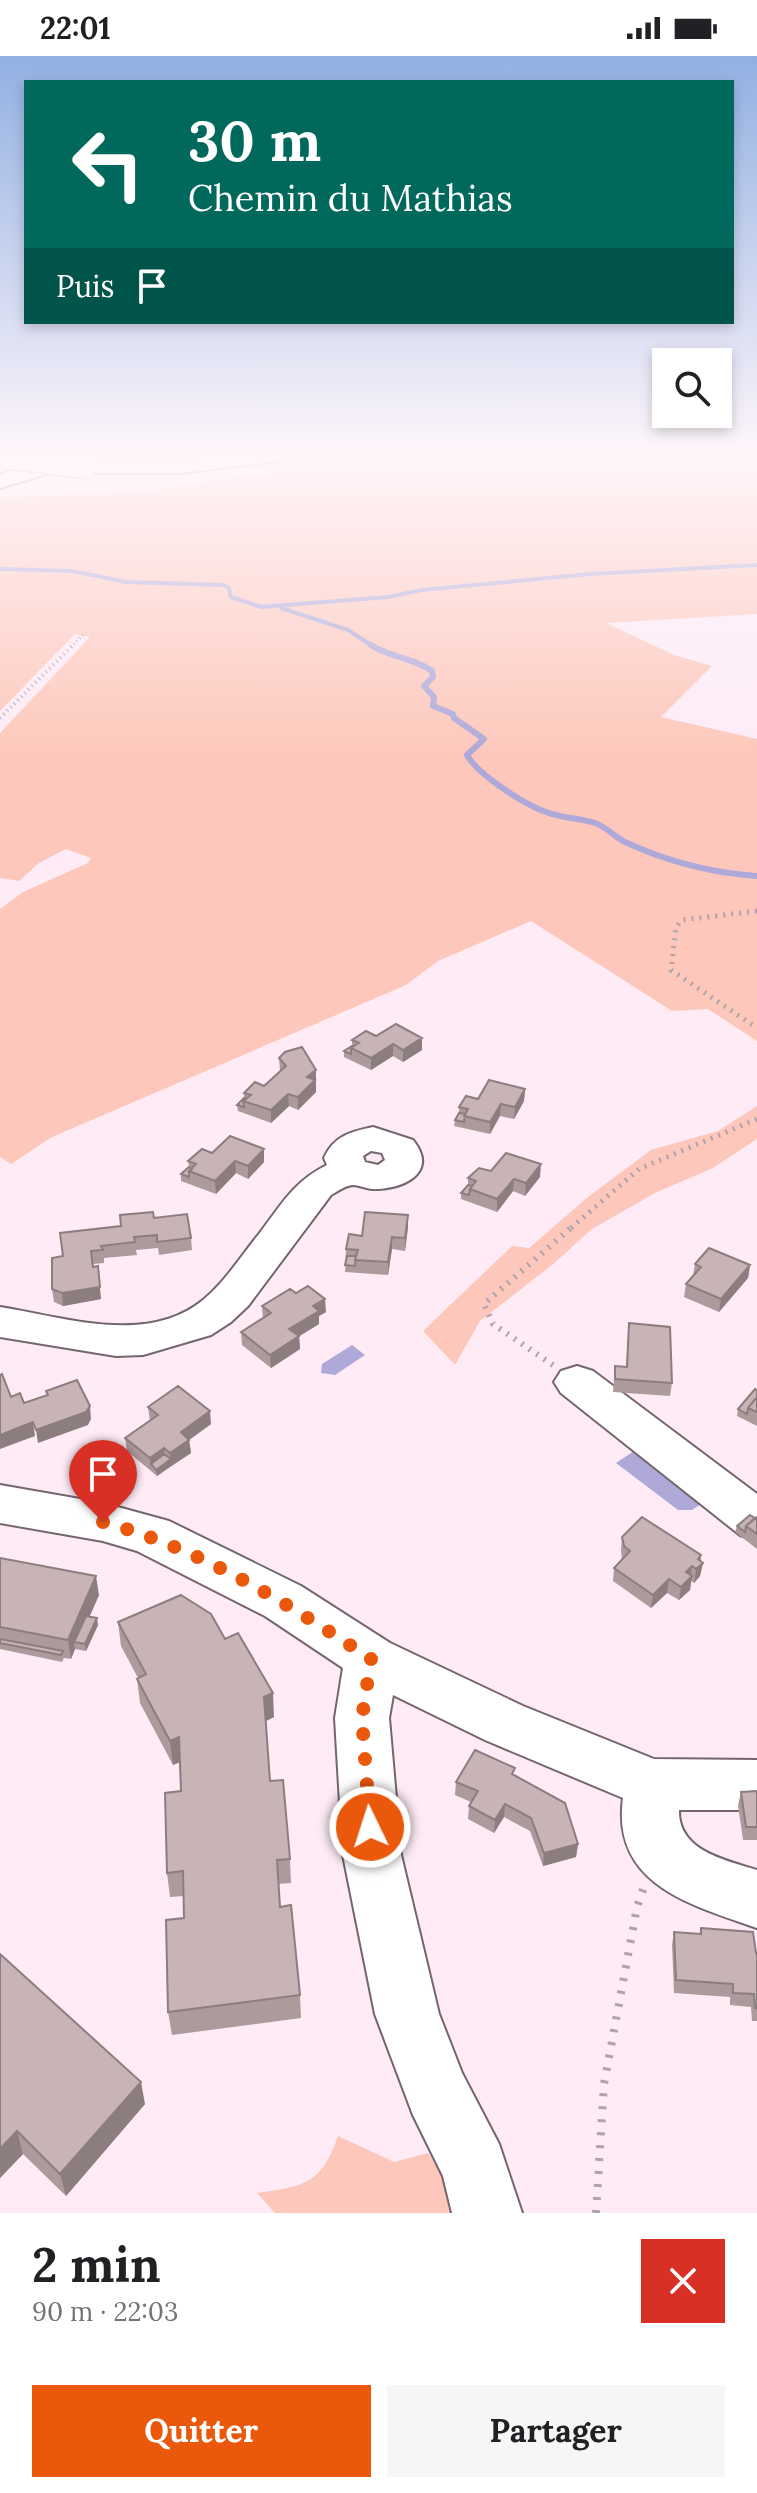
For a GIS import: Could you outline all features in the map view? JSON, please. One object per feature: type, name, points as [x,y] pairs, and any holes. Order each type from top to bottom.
[{"type":"street","points":[[0,1322],[116,1341],[143,1340],[196,1324],[216,1312],[233,1296],[317,1186],[349,1170]]},
{"type":"street","points":[[577,1382],[757,1521]]},
{"type":"street","points":[[0,1504],[103,1522],[151,1535],[283,1601],[371,1659],[504,1723],[653,1784],[757,1785]]},
{"type":"street","points":[[371,1659],[362,1718],[372,1855],[407,2014],[436,2092],[475,2168],[487,2213]]},
{"type":"street","points":[[653,1784],[650,1825],[658,1849],[682,1872],[757,1899]]},
{"type":"path","points":[[0,718],[83,635]]},
{"type":"path","points":[[757,911],[682,920],[676,927],[671,970],[757,1028]]},
{"type":"path","points":[[577,1382],[493,1324],[484,1304],[639,1169],[670,1155],[721,1139],[757,1119]]},
{"type":"path","points":[[596,2213],[604,2084],[637,1907],[658,1849]]},
{"type":"shaded area","points":[[0,554],[757,554],[757,614],[606,623],[674,655],[712,666],[661,717],[757,739],[757,1041],[708,1009],[672,1011],[531,921],[438,961],[406,985],[52,1137],[11,1164],[0,1157],[0,909],[23,892],[88,863],[91,858],[66,849],[39,863],[19,881],[0,878],[0,733],[90,637],[75,634],[0,711]]},
{"type":"shaded area","points":[[757,1106],[757,1139],[713,1168],[655,1193],[592,1229],[552,1265],[480,1321],[455,1365],[423,1331],[512,1246],[529,1248],[588,1197],[651,1150],[718,1131]]},
{"type":"shaded area","points":[[352,1345],[365,1355],[335,1375],[321,1373],[322,1364]]},
{"type":"shaded area","points":[[637,1449],[699,1494],[701,1504],[692,1510],[678,1510],[616,1463]]},
{"type":"shaded area","points":[[338,2136],[394,2162],[428,2153],[467,2213],[275,2213],[257,2193],[299,2185],[309,2180],[325,2165]]},
{"type":"building","points":[[396,1024],[422,1038],[403,1050],[393,1044],[371,1058],[351,1048],[359,1043],[352,1040],[366,1031],[376,1036]]},
{"type":"building","points":[[302,1047],[316,1070],[307,1077],[315,1080],[298,1097],[288,1094],[271,1110],[243,1101],[251,1095],[244,1093],[255,1082],[264,1086],[286,1066],[279,1058],[285,1052]]},
{"type":"building","points":[[489,1080],[525,1089],[515,1107],[501,1104],[490,1122],[464,1116],[468,1109],[459,1107],[466,1096],[478,1099]]},
{"type":"building","points":[[459,1113],[465,1114],[464,1122],[455,1120]]},
{"type":"building","points":[[230,1136],[264,1149],[248,1166],[235,1161],[215,1181],[189,1171],[196,1164],[188,1161],[202,1149],[212,1153]]},
{"type":"building","points":[[506,1153],[541,1164],[526,1183],[514,1179],[497,1199],[470,1189],[476,1181],[468,1178],[479,1168],[491,1171]]},
{"type":"building","points":[[189,1167],[192,1169],[189,1177],[181,1174]]},
{"type":"building","points":[[468,1185],[472,1186],[469,1195],[461,1193]]},
{"type":"building","points":[[153,1212],[154,1218],[187,1214],[191,1238],[157,1242],[157,1235],[134,1237],[135,1242],[101,1246],[103,1250],[91,1251],[93,1267],[98,1266],[100,1287],[62,1293],[52,1289],[52,1258],[63,1256],[60,1233],[121,1226],[120,1215]]},
{"type":"building","points":[[365,1212],[408,1215],[405,1238],[392,1237],[388,1262],[355,1260],[358,1250],[346,1249],[349,1234],[362,1236]]},
{"type":"building","points":[[709,1248],[750,1265],[721,1299],[686,1284],[701,1267],[695,1264]]},
{"type":"building","points":[[347,1256],[356,1256],[355,1266],[345,1265]]},
{"type":"building","points":[[308,1286],[325,1299],[313,1306],[319,1311],[289,1329],[299,1336],[270,1355],[241,1332],[271,1313],[262,1306],[290,1289],[296,1293]]},
{"type":"building","points":[[629,1323],[670,1327],[672,1383],[615,1379],[615,1366],[627,1367]]},
{"type":"building","points":[[2,1374],[11,1397],[20,1393],[24,1403],[77,1380],[90,1406],[86,1412],[36,1430],[33,1422],[0,1435]]},
{"type":"building","points":[[178,1386],[210,1411],[181,1432],[189,1440],[170,1453],[164,1448],[150,1458],[125,1438],[158,1415],[148,1407]]},
{"type":"building","points":[[755,1389],[757,1397],[747,1414],[738,1409]]},
{"type":"building","points":[[757,1397],[757,1412],[748,1408]]},
{"type":"building","points":[[164,1454],[171,1459],[156,1470],[151,1464]]},
{"type":"building","points":[[750,1515],[755,1518],[746,1526],[745,1532],[737,1526]]},
{"type":"building","points":[[642,1517],[701,1555],[698,1559],[703,1563],[696,1569],[692,1566],[686,1572],[692,1576],[681,1587],[669,1579],[653,1595],[614,1568],[630,1551],[624,1546],[622,1537]]},
{"type":"building","points":[[757,1517],[757,1534],[746,1526]]},
{"type":"building","points":[[0,1558],[96,1576],[68,1640],[0,1627]]},
{"type":"building","points":[[181,1595],[211,1614],[225,1639],[238,1633],[273,1693],[264,1697],[270,1781],[283,1780],[290,1859],[277,1860],[280,1907],[291,1905],[300,1995],[168,2012],[166,1920],[184,1918],[183,1871],[167,1873],[165,1793],[181,1791],[179,1737],[170,1741],[137,1679],[146,1674],[118,1622]]},
{"type":"building","points":[[86,1616],[97,1618],[85,1644],[74,1642]]},
{"type":"building","points":[[0,1639],[63,1651],[61,1655],[0,1643]]},
{"type":"building","points":[[475,1750],[515,1768],[512,1774],[565,1803],[578,1844],[544,1853],[531,1818],[505,1804],[495,1820],[469,1806],[478,1791],[456,1782]]},
{"type":"building","points":[[757,1791],[757,1827],[746,1827],[741,1792]]},
{"type":"building","points":[[701,1928],[753,1932],[757,1953],[757,2008],[754,1994],[733,1993],[733,1984],[676,1980],[674,1932],[701,1934]]},
{"type":"building","points":[[0,1954],[141,2082],[60,2174],[17,2131],[0,2149]]},
{"type":"waterway","points":[[0,569],[72,571],[126,582],[223,585],[229,588],[231,597],[261,607],[388,597],[422,590],[591,574],[757,565]]},
{"type":"waterway","points":[[281,608],[348,630],[374,647]]},
{"type":"waterway","points":[[371,645],[432,671],[433,677],[424,686],[434,697],[433,706],[453,714],[454,718],[484,739],[467,755],[491,780],[514,796],[552,814],[599,825],[625,842],[657,855],[707,869],[757,876]]},
{"type":"route","points":[[103,1522],[151,1535],[283,1601],[371,1659],[362,1718],[370,1827]]}]
